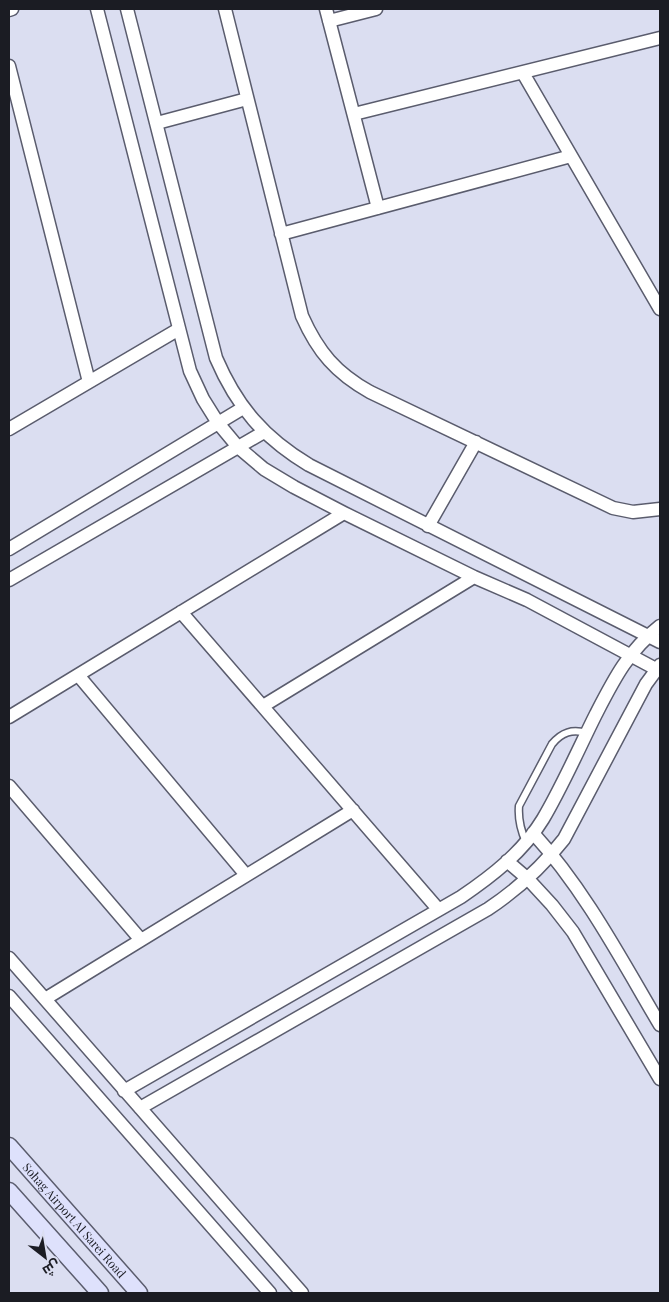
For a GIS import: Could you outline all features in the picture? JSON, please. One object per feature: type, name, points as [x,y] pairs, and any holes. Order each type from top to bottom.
[{"type":"street","points":[[97,9],[190,371],[218,423],[238,447],[264,469],[294,488],[474,577],[527,600],[630,655],[658,667],[646,684],[564,839],[528,879],[488,909],[140,1108]]},
{"type":"street","points":[[127,9],[216,358],[225,379],[243,408],[264,432],[290,454],[309,465],[660,642]]},
{"type":"street","points":[[225,9],[302,316],[310,334],[329,361],[355,383],[613,508],[633,512],[660,509]]},
{"type":"street","points":[[376,9],[328,15],[378,208]]},
{"type":"street","points":[[354,114],[660,38]]},
{"type":"street","points":[[9,66],[12,96],[89,382]]},
{"type":"street","points":[[523,73],[571,156],[655,290],[660,309]]},
{"type":"street","points":[[156,122],[247,99]]},
{"type":"street","points":[[281,234],[571,156]]},
{"type":"street","points":[[9,429],[179,329]]},
{"type":"street","points":[[9,549],[243,408]]},
{"type":"street","points":[[9,580],[264,432]]},
{"type":"street","points":[[428,526],[476,442]]},
{"type":"street","points":[[9,717],[344,513]]},
{"type":"street","points":[[263,706],[474,577]]},
{"type":"street","points":[[181,612],[438,909]]},
{"type":"street","points":[[124,1091],[460,897],[482,883],[508,861],[543,820],[619,671],[630,655],[660,626]]},
{"type":"street","points":[[78,675],[246,875]]},
{"type":"street","points":[[9,786],[141,940]]},
{"type":"street","points":[[45,999],[353,810]]},
{"type":"street","points":[[529,838],[552,854],[575,884],[660,1025]]},
{"type":"street","points":[[508,861],[552,905],[573,932],[660,1079]]},
{"type":"street","points":[[9,958],[302,1293]]},
{"type":"street","points":[[9,996],[270,1293]]},
{"type":"street","name":"Sohag Airport Al Sarei Road","points":[[9,1146],[139,1293]]},
{"type":"street","points":[[9,1191],[100,1293]]},
{"type":"lane","points":[[529,838],[521,830],[518,817],[519,806],[552,744],[559,736],[568,732],[577,730],[587,733]]}]
